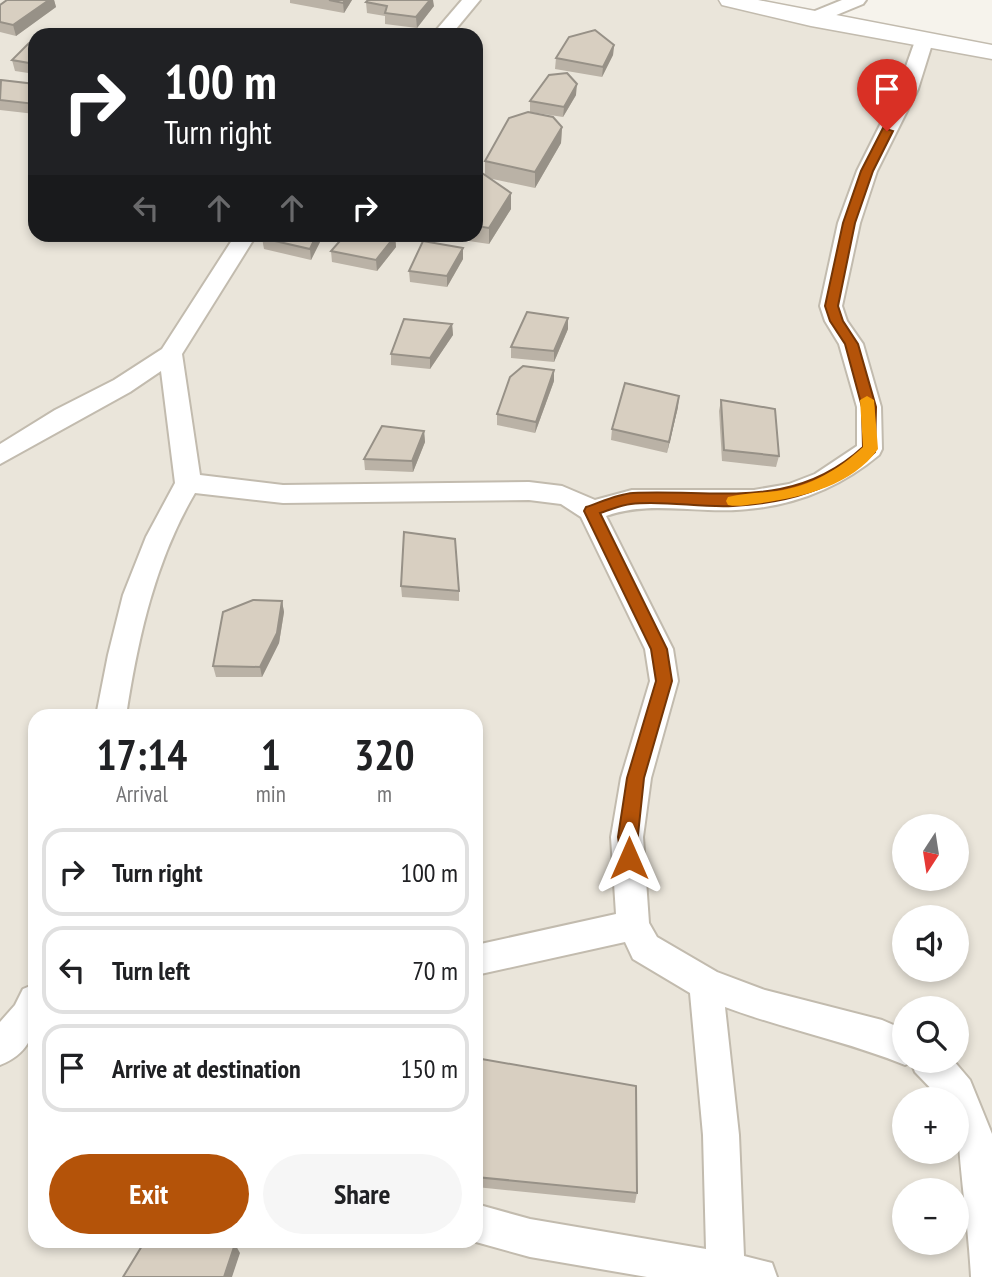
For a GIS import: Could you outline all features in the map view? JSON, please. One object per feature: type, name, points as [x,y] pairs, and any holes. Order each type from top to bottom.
[{"type":"street","points":[[446,28],[471,0]]},
{"type":"street","points":[[730,0],[811,19],[992,52]]},
{"type":"street","points":[[811,19],[857,0]]},
{"type":"street","points":[[592,511],[630,499],[733,501],[781,495],[822,483],[849,469],[870,449],[869,407],[851,344],[836,321],[831,306],[849,223],[867,171],[908,89],[924,41]]},
{"type":"street","points":[[0,455],[64,416],[122,386],[170,354],[242,242]]},
{"type":"street","points":[[112,709],[118,672],[142,582],[157,539],[173,505],[188,484],[170,354]]},
{"type":"street","points":[[188,484],[283,494],[529,491],[559,493],[580,501],[592,511],[659,649],[664,681],[636,778],[627,837],[633,925],[645,947],[706,984],[765,1006],[892,1042]]},
{"type":"street","points":[[483,958],[633,925]]},
{"type":"street","points":[[483,1225],[530,1238],[742,1273],[721,1135],[706,984]]},
{"type":"street","points":[[0,1048],[28,1014]]},
{"type":"street","points":[[939,1073],[957,1092],[972,1131],[985,1195],[990,1277]]},
{"type":"shaded area","points":[[0,0],[730,0],[992,51],[992,1277],[0,1277]]},
{"type":"building","points":[[7,0],[49,0],[13,25],[0,22],[0,5]]},
{"type":"building","points":[[430,0],[416,17],[385,13],[387,6],[366,2]]},
{"type":"building","points":[[595,30],[614,45],[603,67],[556,58],[569,37]]},
{"type":"building","points":[[28,44],[28,63],[12,60]]},
{"type":"building","points":[[567,73],[577,84],[564,107],[530,101],[549,75]]},
{"type":"building","points":[[1,80],[28,83],[28,103],[0,100]]},
{"type":"building","points":[[528,112],[553,117],[562,127],[535,172],[485,161],[509,118]]},
{"type":"building","points":[[483,174],[511,193],[489,228],[483,227]]},
{"type":"building","points":[[279,242],[313,242],[310,249]]},
{"type":"building","points":[[339,242],[390,242],[376,260],[331,251]]},
{"type":"building","points":[[423,242],[463,248],[447,276],[409,271]]},
{"type":"building","points":[[527,312],[568,318],[554,351],[511,347]]},
{"type":"building","points":[[404,319],[452,324],[430,358],[391,354]]},
{"type":"building","points":[[523,366],[554,370],[536,422],[497,414],[510,377]]},
{"type":"building","points":[[625,383],[679,396],[669,442],[612,429]]},
{"type":"building","points":[[721,400],[775,409],[779,456],[724,450]]},
{"type":"building","points":[[382,426],[424,431],[412,461],[364,459]]},
{"type":"building","points":[[404,532],[455,539],[459,591],[401,586]]},
{"type":"building","points":[[253,600],[282,601],[277,633],[260,667],[213,666],[223,612]]},
{"type":"building","points":[[483,1059],[636,1086],[637,1193],[483,1178]]},
{"type":"building","points":[[141,1248],[234,1248],[224,1277],[123,1277]]},
{"type":"slow traffic","points":[[733,501],[781,495],[822,483],[849,469],[870,449],[867,400]]},
{"type":"route","points":[[629,858],[627,837],[636,778],[664,681],[659,649],[592,511],[630,499],[733,501],[781,495],[822,483],[849,469],[870,449],[869,407],[851,344],[836,321],[831,306],[849,223],[867,171],[887,131]]}]
